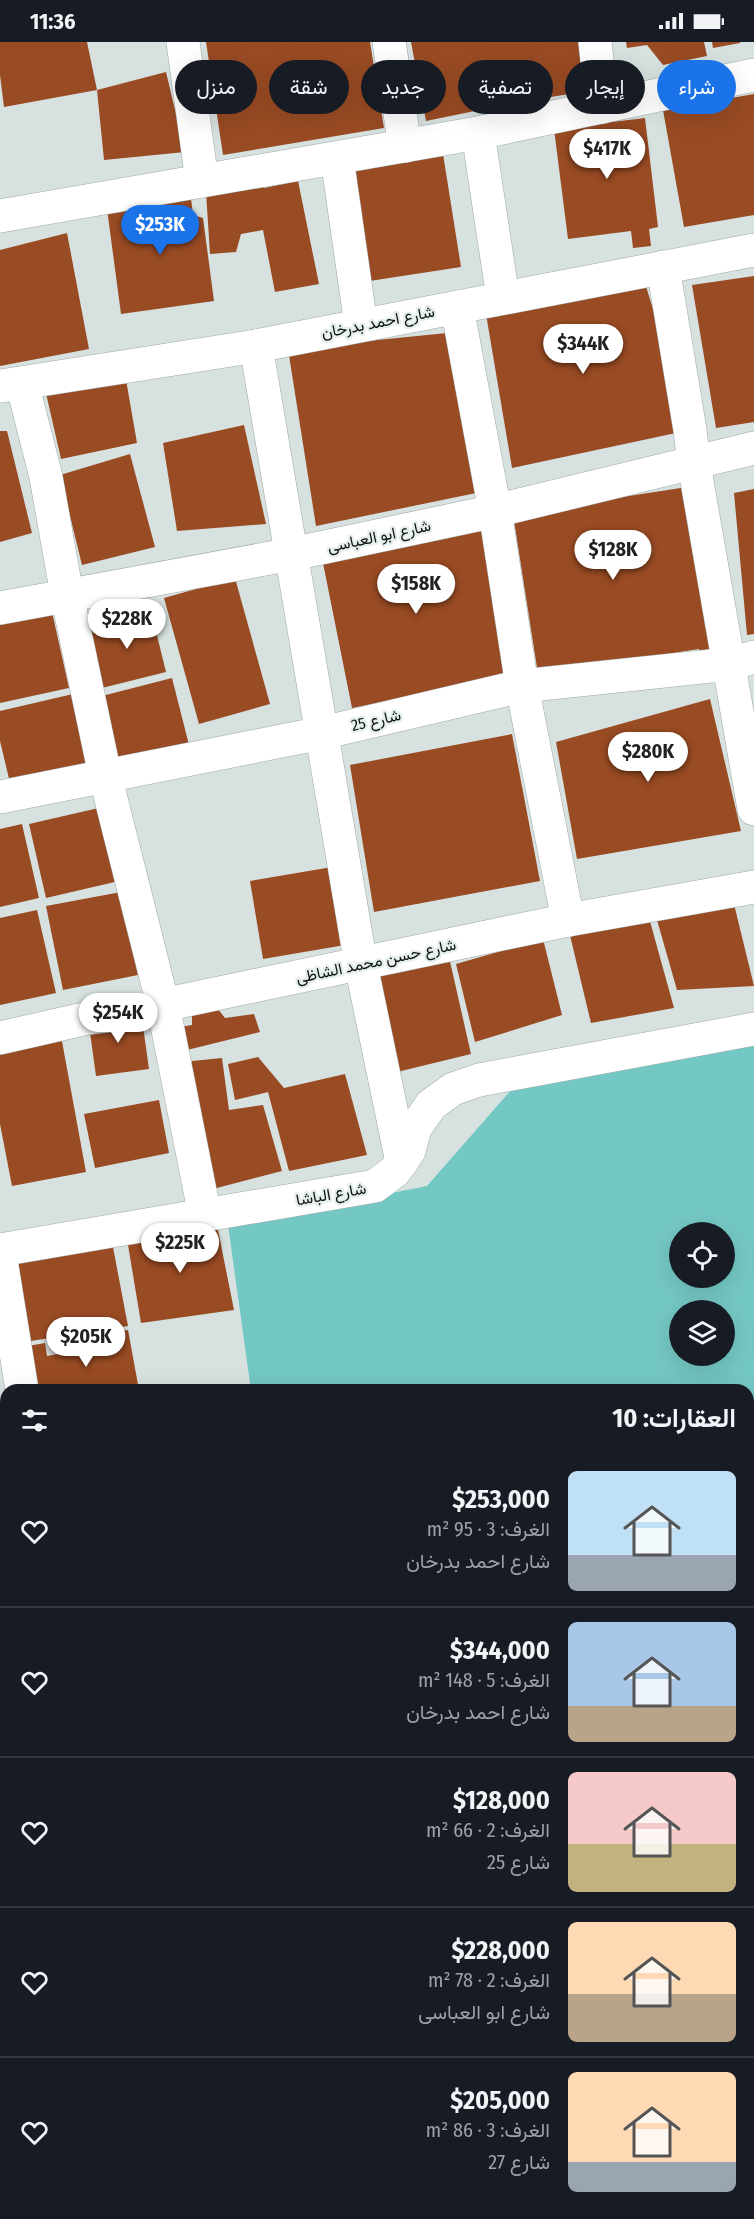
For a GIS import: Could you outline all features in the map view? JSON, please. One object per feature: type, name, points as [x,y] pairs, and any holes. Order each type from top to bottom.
[{"type":"street","points":[[183,42],[202,181]]},
{"type":"street","points":[[389,42],[405,146]]},
{"type":"street","points":[[595,42],[597,60]]},
{"type":"street","points":[[645,98],[754,75]]},
{"type":"street","points":[[1,211],[338,158],[569,114]]},
{"type":"street","points":[[478,133],[503,298]]},
{"type":"street","points":[[338,158],[362,325]]},
{"type":"street","name":"شارع احمد بدرخان","points":[[11,385],[256,346],[754,250]]},
{"type":"street","points":[[663,267],[694,464],[742,661],[754,809]]},
{"type":"street","points":[[457,307],[495,511],[522,686],[568,920]]},
{"type":"street","points":[[256,346],[362,964],[402,1162]]},
{"type":"street","points":[[11,385],[46,477],[67,595],[105,775],[163,1005],[205,1216]]},
{"type":"street","name":"شارع ابو العباسى","points":[[0,608],[292,554],[495,511],[754,448]]},
{"type":"street","name":"شارع 25","points":[[0,797],[322,733],[522,686],[742,661]]},
{"type":"street","name":"شارع حسن محمد الشاظى","points":[[0,1038],[88,1018],[141,1012],[163,1005],[568,920],[754,887]]},
{"type":"street","name":"شارع الباشا","points":[[0,1252],[375,1186],[395,1171],[402,1162],[409,1151],[415,1128],[431,1105],[453,1089],[479,1080],[754,1029]]},
{"type":"street","points":[[0,1252],[21,1384]]},
{"type":"shaded area","points":[[754,1038],[754,1384],[250,1384],[228,1225],[427,1186],[511,1090]]},
{"type":"building","points":[[0,42],[87,42],[97,90],[4,107],[0,75]]},
{"type":"building","points":[[206,42],[370,42],[373,60],[361,60],[361,114],[382,114],[384,128],[223,155],[217,114],[257,114],[257,60],[209,60]]},
{"type":"building","points":[[411,42],[579,42],[582,60],[565,60],[565,95],[553,97],[553,60],[458,60],[458,114],[460,114],[426,121],[425,114],[446,114],[446,60],[414,60]]},
{"type":"building","points":[[626,42],[704,42],[707,56],[687,60],[659,60],[647,45],[627,48]]},
{"type":"building","points":[[712,42],[740,42],[740,43],[713,48]]},
{"type":"building","points":[[166,72],[185,152],[104,160],[97,90]]},
{"type":"building","points":[[754,94],[754,215],[684,227],[664,114],[736,114],[736,97]]},
{"type":"building","points":[[645,118],[658,227],[649,229],[651,246],[633,248],[631,231],[568,239],[554,129]]},
{"type":"building","points":[[443,154],[461,267],[363,282],[346,169]]},
{"type":"building","points":[[262,177],[264,188],[298,181],[319,284],[275,292],[263,230],[241,234],[236,252],[210,254],[206,192]]},
{"type":"building","points":[[191,198],[193,215],[203,218],[214,301],[121,314],[107,209]]},
{"type":"building","points":[[67,233],[89,349],[0,366],[0,250]]},
{"type":"building","points":[[754,276],[754,422],[716,428],[692,285]]},
{"type":"building","points":[[645,283],[690,430],[512,468],[486,314]]},
{"type":"building","points":[[447,333],[481,492],[316,526],[288,349]]},
{"type":"building","points":[[125,374],[137,443],[61,459],[45,389]]},
{"type":"building","points":[[244,425],[266,524],[177,531],[163,443]]},
{"type":"building","points":[[0,431],[7,431],[32,533],[0,542]]},
{"type":"building","points":[[130,454],[155,547],[82,565],[60,475]]},
{"type":"building","points":[[687,487],[714,661],[701,664],[699,649],[538,674],[513,514]]},
{"type":"building","points":[[754,489],[754,634],[747,635],[734,493]]},
{"type":"building","points":[[481,522],[512,676],[352,708],[321,553]]},
{"type":"building","points":[[235,578],[270,704],[199,724],[164,598]]},
{"type":"building","points":[[50,603],[69,688],[0,703],[0,613]]},
{"type":"building","points":[[151,611],[166,672],[102,688],[87,627]]},
{"type":"building","points":[[172,678],[189,745],[114,763],[98,697]]},
{"type":"building","points":[[73,694],[90,769],[11,787],[0,741],[0,711]]},
{"type":"building","points":[[710,699],[741,831],[577,859],[556,742]]},
{"type":"building","points":[[512,734],[540,881],[374,912],[350,765]]},
{"type":"building","points":[[103,807],[119,881],[46,898],[29,824]]},
{"type":"building","points":[[22,824],[39,898],[0,907],[0,829]]},
{"type":"building","points":[[332,867],[345,945],[263,959],[250,881]]},
{"type":"building","points":[[121,892],[138,975],[63,990],[46,906]]},
{"type":"building","points":[[733,900],[754,986],[677,990],[655,913]]},
{"type":"building","points":[[37,910],[56,993],[0,1005],[0,918]]},
{"type":"building","points":[[648,914],[674,1008],[591,1023],[568,927]]},
{"type":"building","points":[[543,939],[562,1015],[475,1042],[456,964]]},
{"type":"building","points":[[449,957],[471,1054],[393,1073],[372,970]]},
{"type":"building","points":[[214,1004],[225,1018],[254,1014],[260,1032],[183,1051],[174,1028],[192,1025],[192,1008]]},
{"type":"building","points":[[141,1012],[149,1069],[96,1076],[88,1018]]},
{"type":"building","points":[[57,1014],[86,1172],[12,1186],[0,1124],[0,1024]]},
{"type":"building","points":[[258,1057],[284,1088],[345,1074],[367,1155],[289,1171],[268,1092],[235,1100],[228,1064]]},
{"type":"building","points":[[222,1058],[229,1110],[263,1105],[282,1171],[209,1190],[184,1072],[192,1061]]},
{"type":"building","points":[[159,1100],[169,1153],[95,1168],[84,1114]]},
{"type":"building","points":[[217,1225],[234,1310],[141,1323],[127,1239]]},
{"type":"building","points":[[112,1242],[128,1326],[24,1342],[10,1258]]},
{"type":"building","points":[[128,1330],[138,1384],[34,1384],[28,1346],[45,1343],[47,1356],[115,1344],[113,1332]]}]
